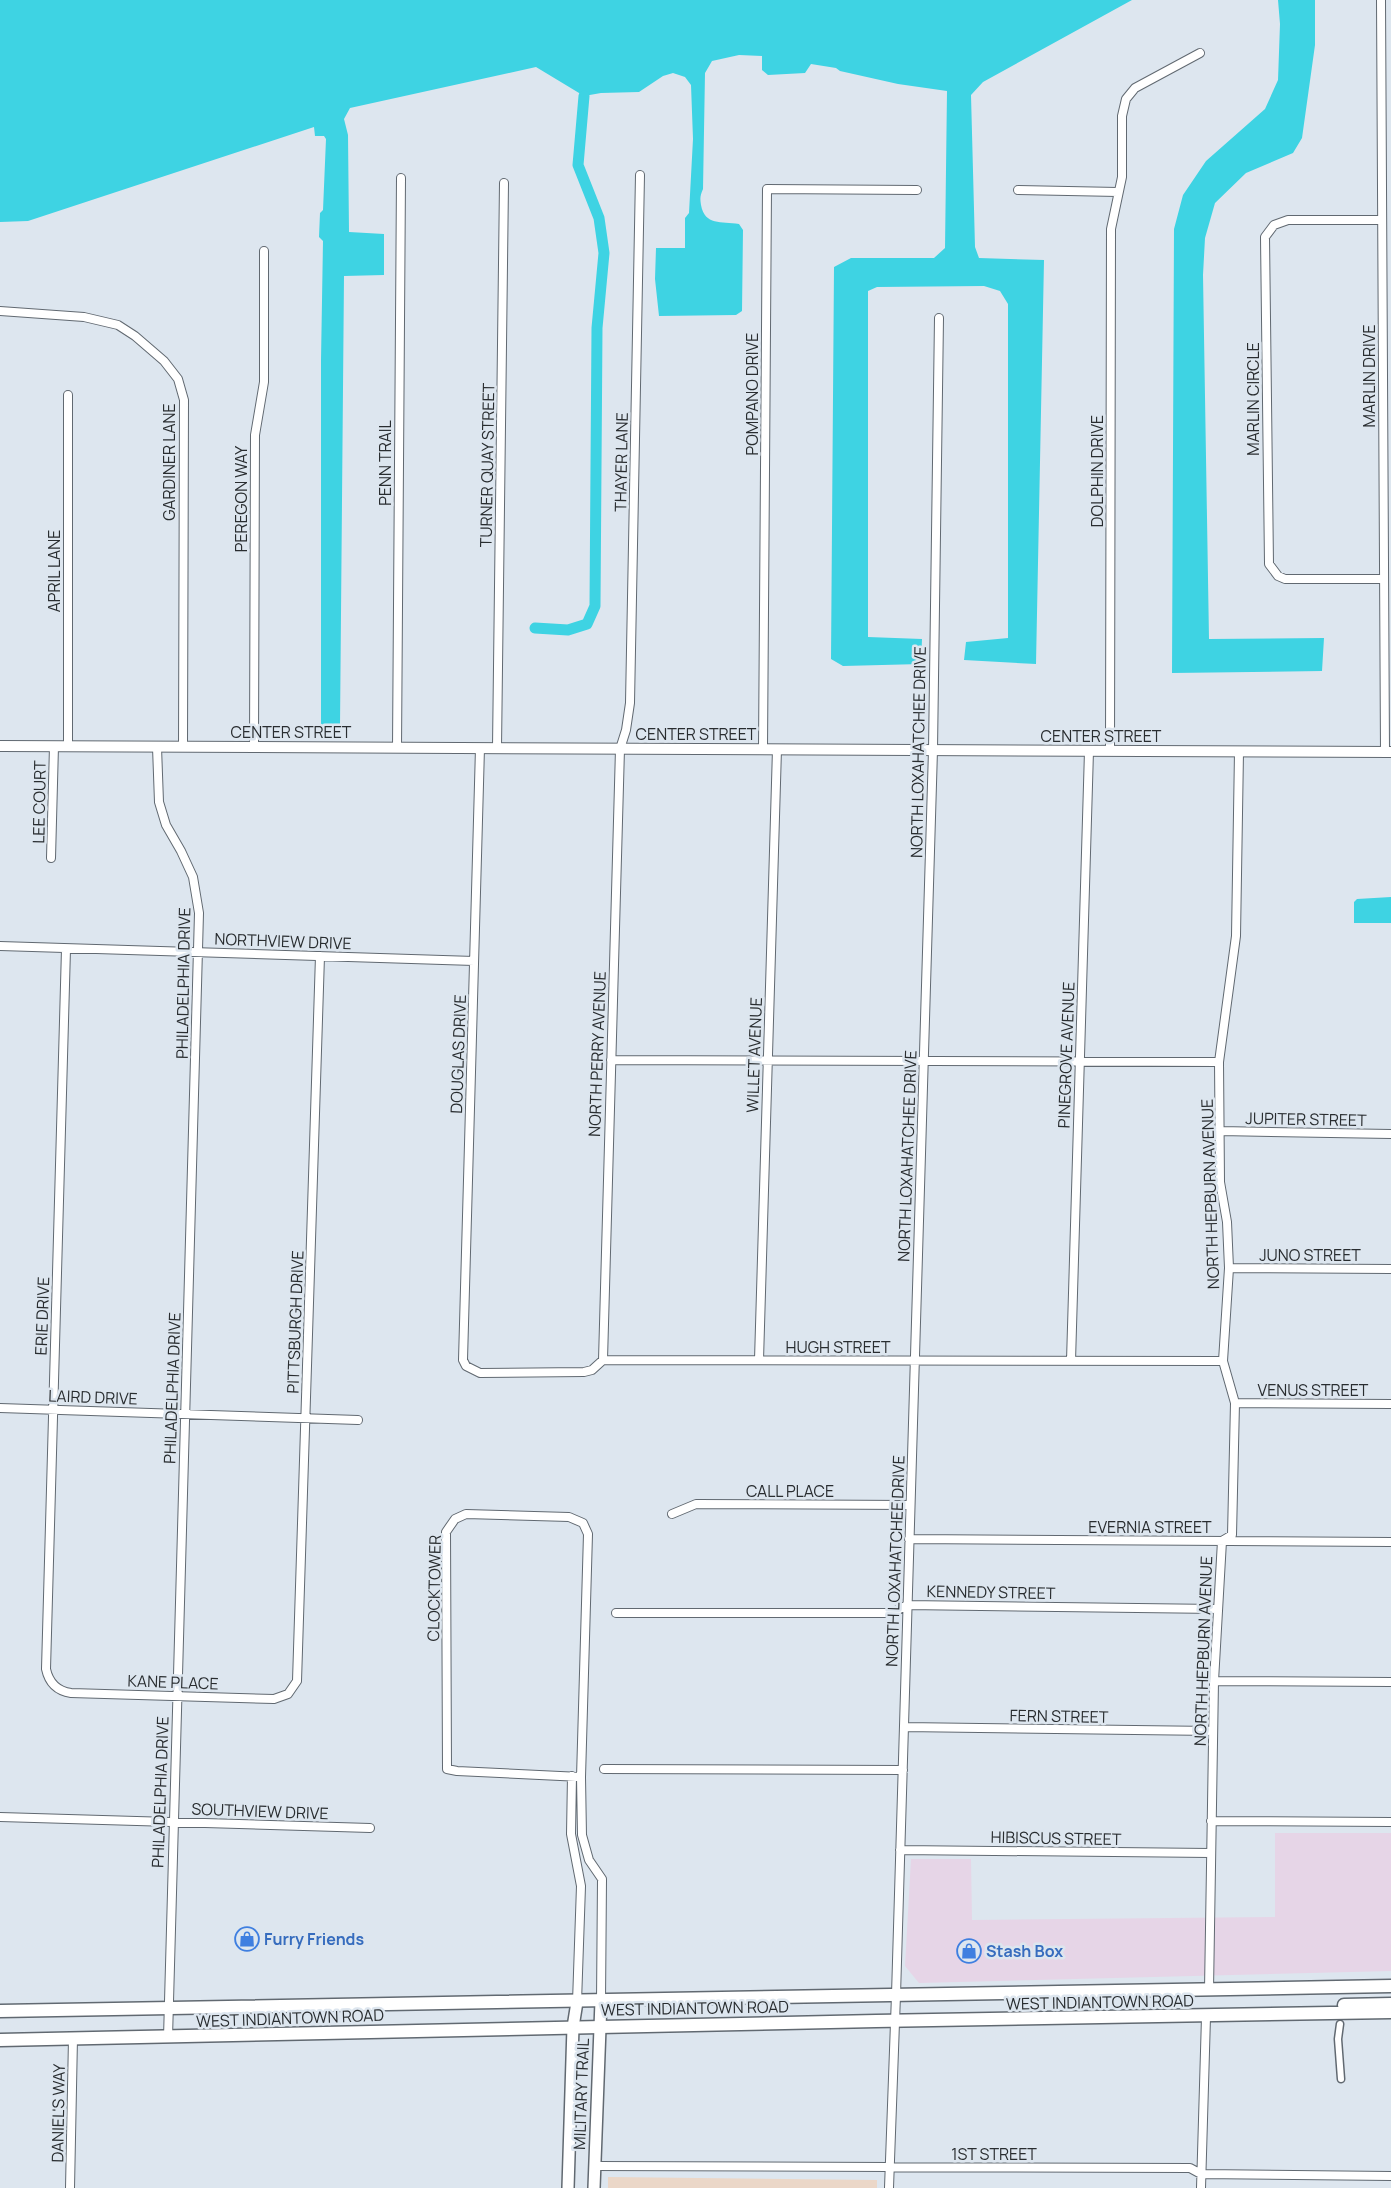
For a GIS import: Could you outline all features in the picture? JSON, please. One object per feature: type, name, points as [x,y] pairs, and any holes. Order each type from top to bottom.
[{"type":"main road","name":"WEST INDIANTOWN ROAD","points":[[0,2011],[1391,1986]]},
{"type":"main road","name":"MILITARY TRAIL","points":[[594,2188],[601,2001]]},
{"type":"main road","name":"MILITARY TRAIL","points":[[568,2188],[573,2027],[577,2002]]},
{"type":"main road","points":[[1280,2015],[1302,2008],[1391,2004]]},
{"type":"main road","name":"WEST INDIANTOWN ROAD","points":[[0,2040],[168,2038],[895,2020],[1206,2017],[1391,2012]]},
{"type":"street","name":"MARLIN DRIVE","points":[[1381,0],[1384,579],[1388,752]]},
{"type":"street","name":"DOLPHIN DRIVE","points":[[1110,751],[1111,229],[1122,177],[1122,116],[1126,99],[1135,88],[1200,53]]},
{"type":"street","name":"THAYER LANE","points":[[620,749],[626,730],[630,703],[640,176]]},
{"type":"street","name":"PENN TRAIL","points":[[397,748],[401,178]]},
{"type":"street","name":"TURNER QUAY STREET","points":[[497,748],[504,183]]},
{"type":"street","name":"POMPANO DRIVE","points":[[763,749],[767,189],[917,190]]},
{"type":"street","points":[[1018,190],[1118,192]]},
{"type":"street","name":"MARLIN CIRCLE","points":[[1382,220],[1280,222],[1269,230],[1266,237],[1266,247],[1269,564],[1273,571],[1285,579],[1384,579]]},
{"type":"street","name":"PEREGON WAY","points":[[254,747],[255,435],[264,382],[264,251]]},
{"type":"street","name":"GARDINER LANE","points":[[0,311],[84,317],[118,325],[156,353],[178,379],[184,400],[183,747]]},
{"type":"street","name":"NORTH LOXAHATCHEE DRIVE","points":[[889,2188],[933,750],[939,318]]},
{"type":"street","name":"APRIL LANE","points":[[68,395],[68,746]]},
{"type":"street","name":"CENTER STREET","points":[[0,746],[1388,752]]},
{"type":"street","name":"LEE COURT","points":[[52,858],[54,746]]},
{"type":"street","name":"PHILADELPHIA DRIVE","points":[[157,747],[159,802],[166,825],[188,864],[198,900],[199,952],[172,1822],[168,2038]]},
{"type":"street","name":"DOUGLAS DRIVE","points":[[463,1360],[480,748]]},
{"type":"street","name":"NORTH PERRY AVENUE","points":[[603,1360],[620,749]]},
{"type":"street","name":"WILLET AVENUE","points":[[759,1360],[777,750]]},
{"type":"street","name":"PINEGROVE AVENUE","points":[[1071,1361],[1088,751]]},
{"type":"street","name":"NORTH HEPBURN AVENUE","points":[[1209,1990],[1210,1821],[1214,1681],[1222,1541],[1232,1535],[1235,1403],[1223,1361],[1229,1268],[1227,1222],[1220,1182],[1219,1062],[1236,936],[1239,752]]},
{"type":"street","name":"NORTHVIEW DRIVE","points":[[0,946],[474,961]]},
{"type":"street","name":"ERIE DRIVE","points":[[52,1683],[46,1669],[66,949]]},
{"type":"street","name":"PITTSBURGH DRIVE","points":[[294,1688],[298,1674],[320,956]]},
{"type":"street","points":[[611,1060],[1080,1060],[1219,1062]]},
{"type":"street","name":"JUPITER STREET","points":[[1220,1131],[1391,1134]]},
{"type":"street","name":"JUNO STREET","points":[[1229,1268],[1391,1269]]},
{"type":"street","name":"HUGH STREET","points":[[463,1360],[466,1366],[480,1373],[584,1372],[592,1370],[603,1360],[1223,1361]]},
{"type":"street","name":"VENUS STREET","points":[[1235,1403],[1391,1404]]},
{"type":"street","name":"LAIRD DRIVE","points":[[0,1408],[358,1420]]},
{"type":"street","name":"CALL PLACE","points":[[672,1514],[696,1504],[910,1505]]},
{"type":"street","name":"CLOCKTOWER","points":[[582,1777],[447,1769],[446,1532],[455,1519],[466,1514],[568,1516],[583,1524],[588,1534],[582,1835],[589,1860],[602,1879],[601,2001]]},
{"type":"street","name":"EVERNIA STREET","points":[[909,1539],[1391,1542]]},
{"type":"street","name":"KENNEDY STREET","points":[[616,1613],[892,1613],[907,1605],[1218,1609]]},
{"type":"street","points":[[1214,1681],[1391,1682]]},
{"type":"street","name":"KANE PLACE","points":[[52,1683],[57,1689],[71,1693],[274,1699],[288,1694],[294,1688]]},
{"type":"street","name":"FERN STREET","points":[[904,1727],[1213,1731]]},
{"type":"street","points":[[604,1769],[903,1770]]},
{"type":"street","points":[[572,1776],[571,1834],[581,1886],[577,2002]]},
{"type":"street","name":"SOUTHVIEW DRIVE","points":[[0,1817],[370,1828]]},
{"type":"street","points":[[1210,1821],[1391,1822]]},
{"type":"street","name":"HIBISCUS STREET","points":[[900,1850],[1211,1853]]},
{"type":"street","points":[[1201,2188],[1206,2017]]},
{"type":"street","points":[[1340,2024],[1338,2039],[1341,2079]]},
{"type":"street","name":"DANIEL'S WAY","points":[[70,2188],[73,2038]]},
{"type":"street","name":"1ST STREET","points":[[595,2166],[1190,2168],[1201,2174],[1391,2176]]},
{"type":"shaded area","points":[[1275,1833],[1391,1833],[1391,1971],[919,1983],[905,1966],[911,1859],[971,1859],[972,1920],[1275,1917]]},
{"type":"shaded area","points":[[608,2177],[877,2180],[877,2188],[608,2188]]},
{"type":"water","points":[[0,0],[1132,0],[983,82],[971,95],[975,247],[979,258],[1044,260],[1036,664],[964,660],[966,642],[1008,638],[1008,304],[1000,291],[984,286],[877,287],[868,291],[868,637],[922,639],[921,664],[843,666],[831,659],[834,267],[851,258],[934,258],[945,248],[947,91],[898,84],[840,71],[836,68],[811,64],[805,73],[768,75],[762,70],[762,56],[739,55],[712,61],[705,73],[703,189],[701,203],[703,212],[710,219],[739,224],[743,230],[742,311],[736,315],[659,316],[655,279],[656,248],[685,248],[685,218],[689,213],[693,139],[691,85],[685,77],[673,73],[663,76],[639,92],[601,93],[584,96],[536,67],[350,108],[344,119],[348,135],[349,232],[384,234],[384,275],[344,276],[340,726],[321,726],[321,360],[323,241],[319,237],[320,213],[323,210],[326,139],[324,136],[315,136],[314,127],[28,221],[0,222]]},
{"type":"water","points":[[1278,0],[1315,0],[1315,45],[1302,138],[1293,153],[1246,173],[1215,203],[1205,238],[1203,275],[1209,639],[1324,638],[1322,671],[1172,673],[1174,229],[1183,195],[1206,161],[1265,109],[1278,80],[1280,24]]},
{"type":"water","points":[[1391,897],[1391,923],[1354,923],[1354,902],[1357,899]]},
{"type":"waterway","points":[[535,628],[568,630],[587,624],[595,606],[597,328],[604,253],[599,218],[578,165],[584,96]]},
{"type":"place","name":"Furry Friends","points":[[247,1939]]},
{"type":"place","name":"Stash Box","points":[[969,1951]]}]
